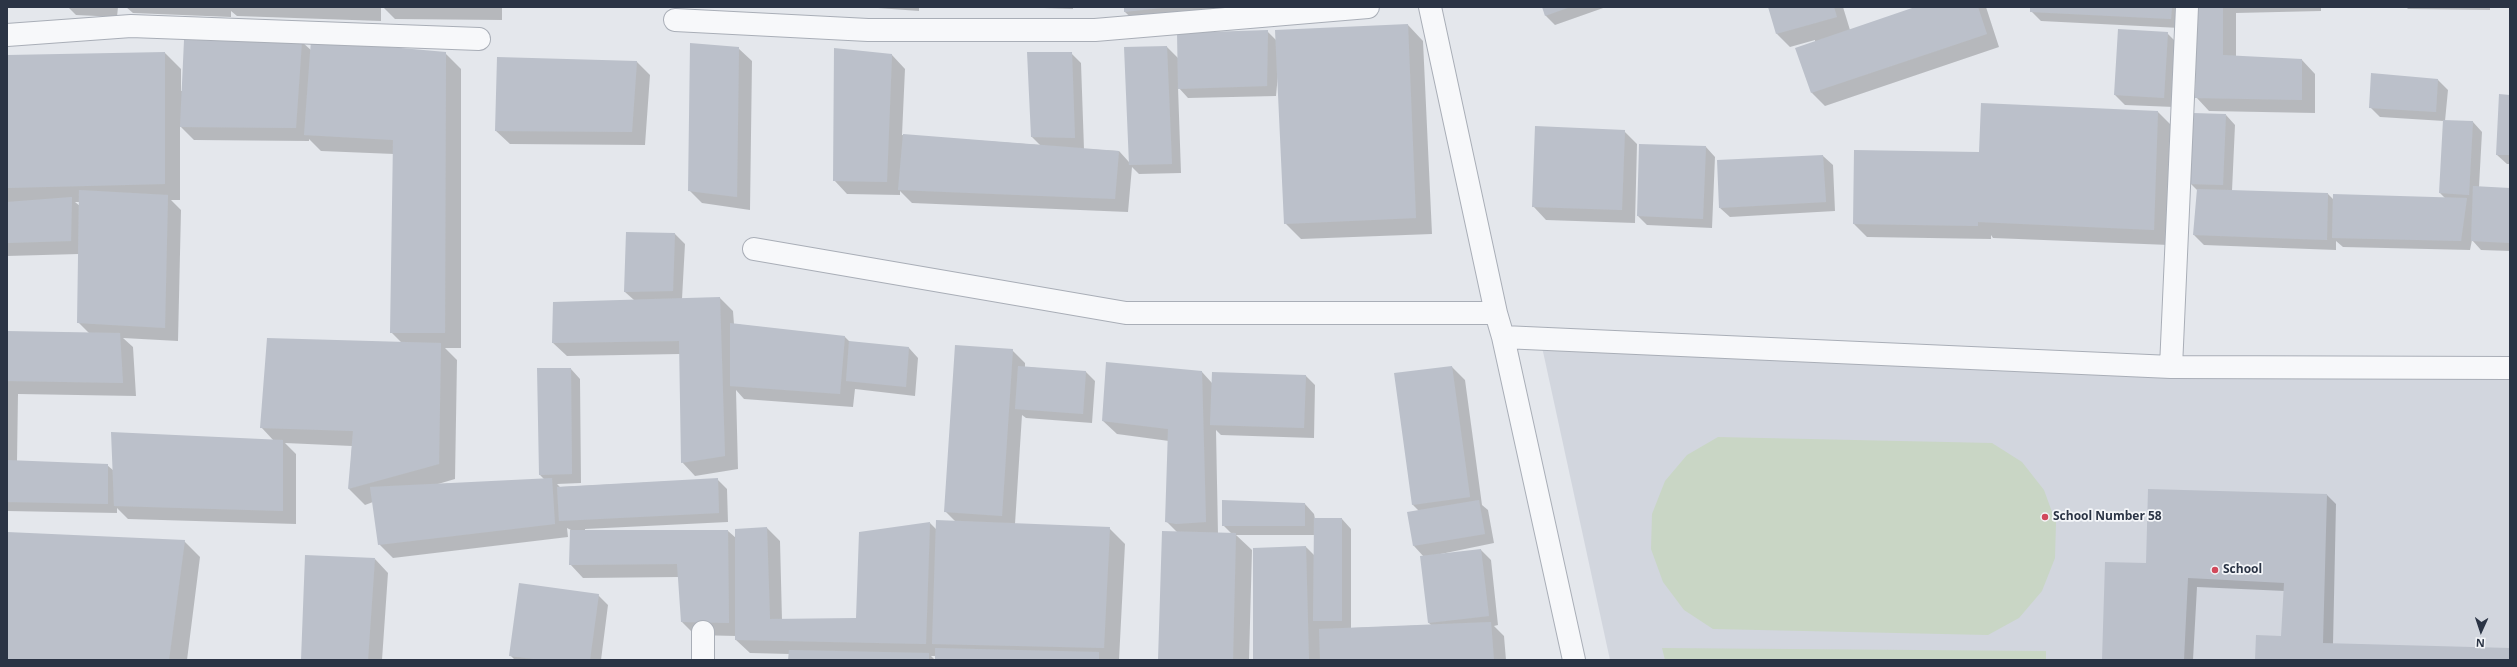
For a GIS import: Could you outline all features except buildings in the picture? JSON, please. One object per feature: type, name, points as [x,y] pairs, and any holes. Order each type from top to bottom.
[{"type":"street","points":[[674,20],[868,30],[1095,30],[1368,7]]},
{"type":"street","points":[[1430,7],[1496,313],[1503,337],[1574,660]]},
{"type":"street","points":[[2171,367],[2187,7]]},
{"type":"street","points":[[7,35],[131,26],[479,40]]},
{"type":"street","points":[[754,248],[1126,313],[1496,313]]},
{"type":"street","points":[[1503,337],[2171,367],[2510,368]]},
{"type":"street","points":[[703,632],[703,660]]},
{"type":"shaded area","name":"School Number 58","points":[[1542,347],[2510,374],[2510,660],[1610,660]]},
{"type":"green space","points":[[1718,437],[1992,443],[2022,462],[2044,490],[2056,523],[2055,558],[2042,591],[2019,618],[1988,635],[1713,629],[1684,610],[1663,582],[1651,549],[1652,514],[1665,481],[1687,455]]},
{"type":"green space","points":[[1662,648],[2046,651],[2046,660],[1665,660]]},
{"type":"place","name":"School Number 58","points":[[2045,517]]},
{"type":"place","name":"School","points":[[2215,570]]}]
